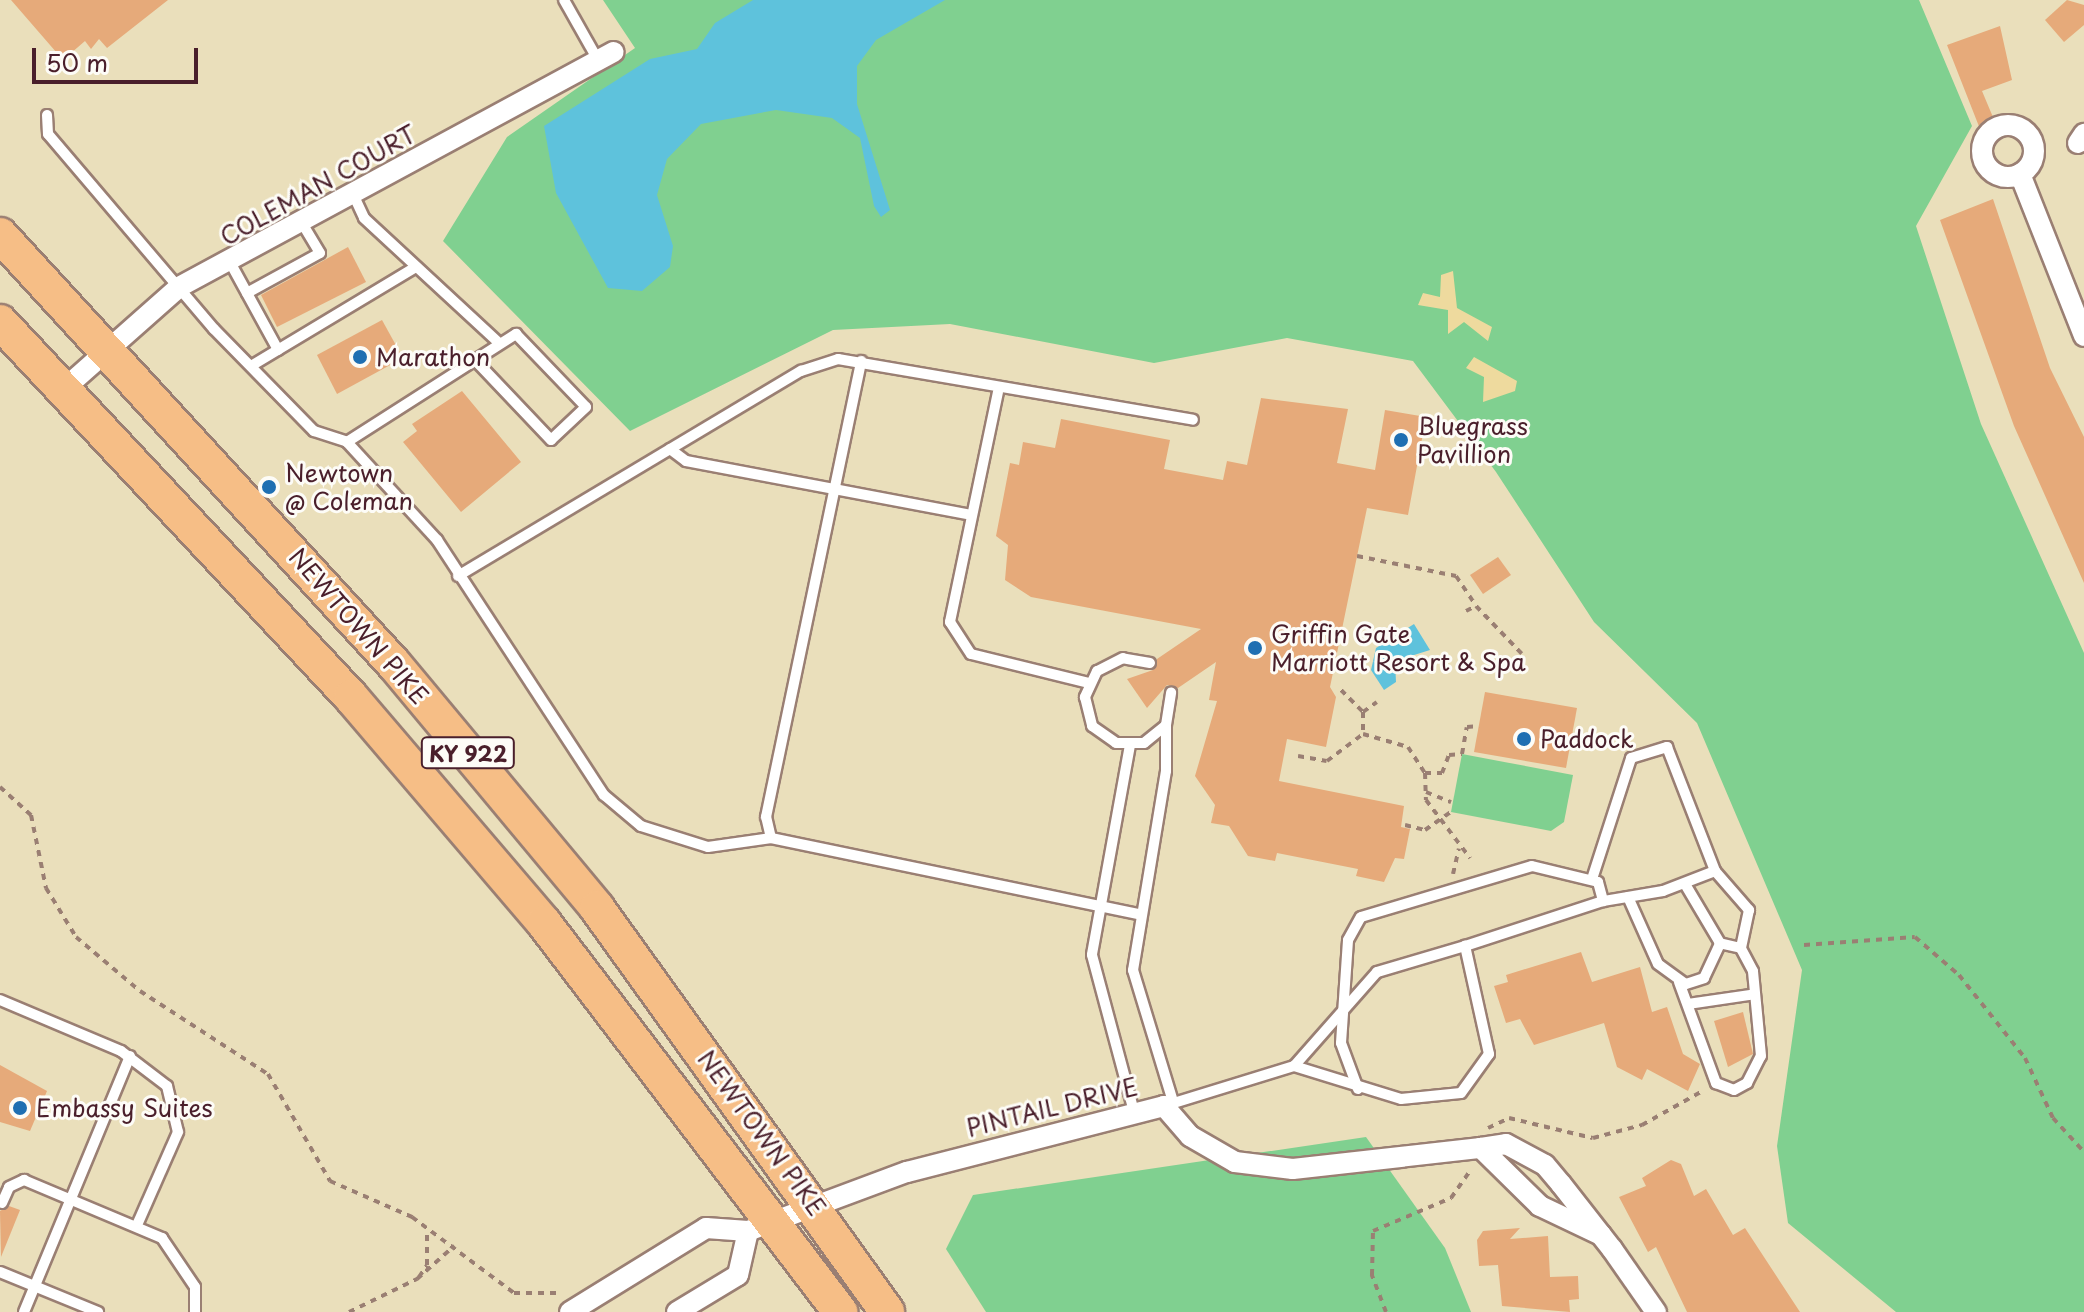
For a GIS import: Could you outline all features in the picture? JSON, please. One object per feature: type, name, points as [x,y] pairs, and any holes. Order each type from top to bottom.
[{"type":"highway","name":"NEWTOWN PIKE","points":[[0,235],[394,664],[587,896],[813,1204],[887,1312]]},
{"type":"highway","name":"NEWTOWN PIKE","points":[[0,322],[65,388],[361,709],[544,923],[762,1225],[840,1312]]},
{"type":"street","name":"COLEMAN COURT","points":[[65,388],[105,348],[179,287],[231,264],[606,56]]},
{"type":"street","points":[[2020,174],[2084,336]]},
{"type":"street","name":"PINTAIL DRIVE","points":[[762,1225],[813,1204],[1168,1104],[1190,1136],[1235,1162],[1293,1169],[1481,1148],[1523,1149],[1601,1235],[1656,1312]]},
{"type":"street","name":"PINTAIL DRIVE","points":[[1481,1148],[1540,1206],[1601,1235]]},
{"type":"street","points":[[567,1302],[706,1228],[762,1225],[738,1275],[677,1312]]},
{"type":"lane","points":[[564,0],[606,56]]},
{"type":"lane","points":[[47,115],[48,134],[251,366],[314,431],[347,442],[437,540],[458,576],[619,809],[641,826],[708,847],[771,838],[1139,914]]},
{"type":"lane","points":[[353,194],[364,218],[500,344]]},
{"type":"lane","points":[[247,293],[320,253],[302,223]]},
{"type":"lane","points":[[231,264],[278,350]]},
{"type":"lane","points":[[251,366],[416,267]]},
{"type":"lane","points":[[347,442],[475,360],[500,344],[516,334],[586,407],[551,440],[475,360]]},
{"type":"lane","points":[[458,576],[801,371],[838,359],[861,361],[998,392],[1193,420]]},
{"type":"lane","points":[[771,838],[766,817],[861,361]]},
{"type":"lane","points":[[998,392],[950,622],[960,644],[971,654],[1089,683]]},
{"type":"lane","points":[[670,449],[686,461],[835,485],[971,515]]},
{"type":"lane","points":[[1130,745],[1092,726],[1089,683],[1109,662],[1150,663]]},
{"type":"lane","points":[[1171,692],[1166,725],[1166,771],[1139,914],[1133,970],[1168,1104],[1203,1099],[1294,1066],[1377,972],[1603,901],[1685,884],[1715,871]]},
{"type":"lane","points":[[1130,745],[1166,725]]},
{"type":"lane","points":[[1130,745],[1092,955],[1134,1112]]},
{"type":"lane","points":[[1603,901],[1593,876],[1631,758],[1667,747],[1715,871],[1749,910],[1741,948],[1753,971],[1750,995],[1761,1056],[1734,1090],[1716,1083],[1679,982],[1658,964],[1628,897]]},
{"type":"lane","points":[[1358,1089],[1341,1043],[1348,1002],[1348,940],[1361,917],[1532,866],[1593,876]]},
{"type":"lane","points":[[1685,884],[1720,943],[1741,948]]},
{"type":"lane","points":[[1679,982],[1704,978],[1720,943]]},
{"type":"lane","points":[[1294,1066],[1358,1089],[1433,1101],[1461,1093],[1479,1077],[1489,1054],[1486,1028],[1465,946]]},
{"type":"lane","points":[[1688,1004],[1750,995]]},
{"type":"lane","points":[[0,1000],[130,1056],[167,1086],[178,1132],[137,1225]]},
{"type":"lane","points":[[24,1312],[130,1056]]},
{"type":"lane","points":[[2,1203],[9,1187],[24,1180],[162,1238],[183,1264],[195,1287],[195,1312]]},
{"type":"lane","points":[[0,1272],[98,1312]]},
{"type":"path","points":[[1357,556],[1456,576],[1476,606],[1522,654]]},
{"type":"path","points":[[1466,611],[1476,606]]},
{"type":"path","points":[[1341,690],[1363,712],[1363,734]]},
{"type":"path","points":[[1363,712],[1377,702]]},
{"type":"path","points":[[1425,773],[1442,773],[1449,755],[1462,754],[1467,727],[1479,726]]},
{"type":"path","points":[[1298,756],[1327,761],[1363,734]]},
{"type":"path","points":[[1363,734],[1408,747],[1425,773],[1424,790],[1438,822],[1470,858]]},
{"type":"path","points":[[0,787],[31,815],[46,888],[76,937],[140,991],[268,1074],[330,1181],[454,1246],[514,1293],[567,1302]]},
{"type":"path","points":[[1424,790],[1451,802]]},
{"type":"path","points":[[1405,825],[1425,830],[1451,812]]},
{"type":"path","points":[[1804,945],[1915,937],[1959,975],[2025,1058],[2053,1118],[2084,1152]]},
{"type":"path","points":[[417,1279],[427,1265],[427,1230]]},
{"type":"path","points":[[349,1312],[417,1279],[454,1246]]},
{"type":"green space","points":[[603,0],[1919,0],[1972,126],[1916,226],[1981,424],[2084,653],[2084,1312],[1896,1312],[1788,1223],[1777,1146],[1802,970],[1697,723],[1594,622],[1496,472],[1413,361],[1287,338],[1154,363],[950,324],[833,330],[630,431],[443,241],[507,137],[635,48]]},
{"type":"green space","points":[[1462,754],[1573,775],[1564,822],[1551,831],[1451,812]]},
{"type":"green space","points":[[1366,1137],[1445,1248],[1471,1312],[986,1312],[946,1249],[973,1195]]},
{"type":"sand","points":[[1453,271],[1457,308],[1492,327],[1488,341],[1464,322],[1448,334],[1448,310],[1418,305],[1423,293],[1440,297],[1441,275]]},
{"type":"sand","points":[[1474,357],[1517,381],[1515,391],[1483,402],[1484,377],[1466,368]]},
{"type":"water","points":[[753,0],[945,0],[876,40],[857,66],[857,104],[890,210],[881,217],[874,206],[860,138],[832,118],[776,110],[701,124],[667,159],[657,195],[673,246],[670,267],[642,291],[608,288],[556,193],[544,126],[650,59],[697,49],[715,23]]},
{"type":"water","points":[[1414,624],[1430,650],[1395,661],[1396,682],[1384,690],[1371,670],[1376,648]]},
{"type":"building","points":[[11,0],[168,0],[107,48],[99,39],[91,49],[85,41],[63,60]]},
{"type":"building","points":[[2067,0],[2084,5],[2084,25],[2064,42],[2045,20]]},
{"type":"building","points":[[2000,26],[2012,80],[1982,91],[1995,122],[1980,129],[1947,45]]},
{"type":"building","points":[[1993,199],[2050,368],[2084,437],[2084,583],[2014,426],[1940,220]]},
{"type":"building","name":"Marathon","points":[[348,247],[366,282],[277,327],[261,295]]},
{"type":"building","name":"Marathon","points":[[382,320],[403,358],[337,394],[317,355]]},
{"type":"building","points":[[462,391],[521,462],[461,512],[403,442],[417,431],[412,424]]},
{"type":"building","name":"Griffin Gate Marriott Resort & Spa","points":[[1261,398],[1348,409],[1337,463],[1375,470],[1385,410],[1426,417],[1408,515],[1367,508],[1330,687],[1336,697],[1326,747],[1287,739],[1279,781],[1404,806],[1401,827],[1410,829],[1404,859],[1395,858],[1384,882],[1356,876],[1358,869],[1277,853],[1275,861],[1248,856],[1229,826],[1211,823],[1215,805],[1195,776],[1217,701],[1209,700],[1216,662],[1178,688],[1167,685],[1147,708],[1127,679],[1153,670],[1157,659],[1201,629],[1031,597],[1005,580],[1008,545],[996,536],[1010,463],[1019,465],[1023,442],[1055,448],[1061,419],[1170,440],[1164,469],[1223,480],[1227,461],[1247,465]]},
{"type":"building","points":[[1498,557],[1511,575],[1483,594],[1470,575]]},
{"type":"building","name":"Paddock","points":[[1485,692],[1577,708],[1566,768],[1474,752]]},
{"type":"building","points":[[1581,952],[1592,982],[1640,967],[1652,1012],[1667,1007],[1683,1054],[1700,1064],[1688,1091],[1647,1069],[1642,1080],[1617,1067],[1604,1023],[1534,1045],[1520,1019],[1506,1023],[1494,986],[1508,982],[1506,975]]},
{"type":"building","points":[[1743,1012],[1753,1054],[1728,1067],[1714,1021]]},
{"type":"building","name":"Embassy Suites","points":[[0,1065],[47,1091],[30,1131],[0,1122]]},
{"type":"building","points":[[1671,1160],[1681,1164],[1694,1196],[1706,1189],[1733,1235],[1745,1228],[1800,1312],[1687,1312],[1656,1247],[1648,1252],[1619,1197],[1646,1186],[1642,1178]]},
{"type":"building","points":[[9,1206],[20,1210],[1,1257],[0,1211]]},
{"type":"building","points":[[1520,1228],[1510,1239],[1548,1236],[1550,1277],[1578,1276],[1579,1299],[1569,1300],[1570,1312],[1502,1306],[1498,1265],[1479,1266],[1477,1240],[1483,1231]]},
{"type":"place","name":"Marathon","points":[[360,357]]},
{"type":"place","name":"Bluegrass Pavillion","points":[[1401,440]]},
{"type":"place","name":"Newtown @ Coleman","points":[[269,487]]},
{"type":"place","name":"Griffin Gate Marriott Resort & Spa","points":[[1255,648]]},
{"type":"place","name":"Paddock","points":[[1524,739]]},
{"type":"place","name":"Embassy Suites","points":[[20,1108]]}]
